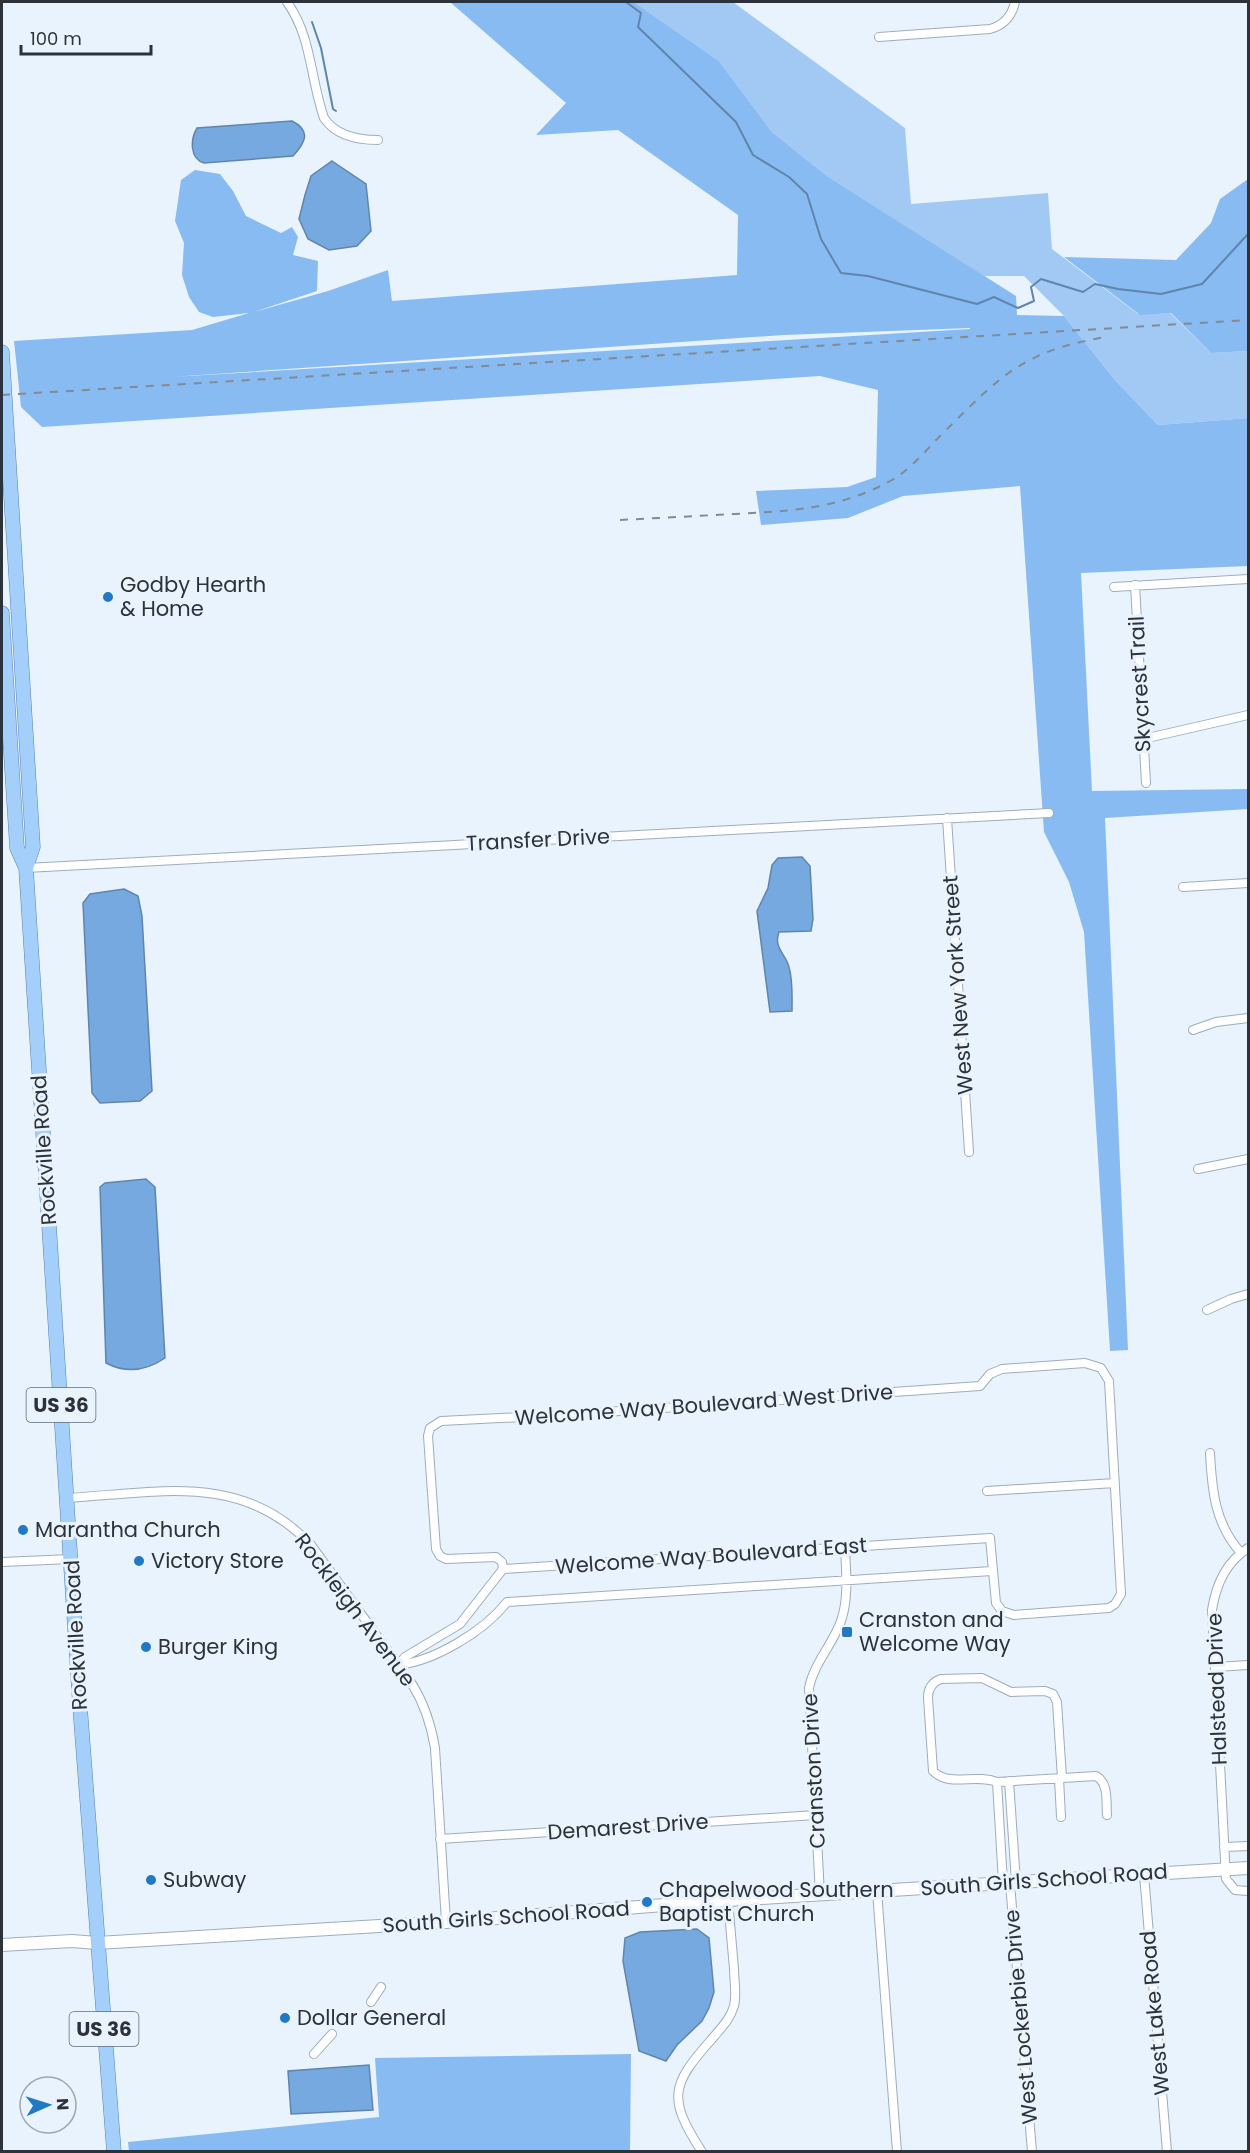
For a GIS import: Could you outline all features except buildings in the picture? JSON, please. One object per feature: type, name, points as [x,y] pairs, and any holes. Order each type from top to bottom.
[{"type":"main road","name":"Rockville Road","points":[[2,352],[33,847],[26,868]]},
{"type":"main road","name":"Rockville Road","points":[[2,613],[17,848],[26,868],[97,1943],[114,2151]]},
{"type":"main road","name":"South Girls School Road","points":[[2,1945],[72,1941],[97,1943],[446,1922],[728,1900],[1248,1868]]},
{"type":"street","points":[[287,2],[307,40],[324,118],[338,132],[356,138],[378,140]]},
{"type":"street","points":[[879,37],[990,29],[1003,24],[1010,17],[1015,2]]},
{"type":"street","points":[[1114,587],[1248,579]]},
{"type":"street","name":"Skycrest Trail","points":[[1135,585],[1146,783]]},
{"type":"street","points":[[1143,739],[1248,715]]},
{"type":"street","name":"Transfer Drive","points":[[26,868],[1049,813]]},
{"type":"street","name":"West New York Street","points":[[947,819],[969,1152]]},
{"type":"street","points":[[1183,887],[1248,883]]},
{"type":"street","points":[[1192,1030],[1216,1022],[1248,1018]]},
{"type":"street","points":[[1198,1169],[1248,1159]]},
{"type":"street","points":[[1208,1310],[1248,1294]]},
{"type":"street","name":"Welcome Way Boulevard West Drive","points":[[503,1569],[502,1562],[496,1557],[449,1559],[440,1556],[436,1549],[428,1436],[430,1428],[441,1421],[562,1415],[980,1386],[990,1374],[1005,1368],[1085,1363],[1101,1368],[1109,1381],[1115,1483]]},
{"type":"street","points":[[1210,1453],[1211,1484],[1216,1512],[1222,1527],[1240,1553],[1248,1548]]},
{"type":"street","points":[[398,1665],[410,1664],[465,1641],[507,1602],[992,1571],[997,1605],[1002,1611],[1011,1614],[1106,1609],[1116,1604],[1121,1591],[1115,1483],[987,1491]]},
{"type":"street","name":"Rockleigh Avenue","points":[[67,1498],[197,1491],[233,1496],[260,1506],[287,1523],[311,1545],[398,1665],[422,1702],[430,1720],[435,1748],[446,1922]]},
{"type":"street","name":"Welcome Way Boulevard East","points":[[503,1569],[990,1538],[992,1571]]},
{"type":"street","name":"Cranston Drive","points":[[820,1894],[809,1688],[812,1674],[841,1622],[847,1581],[845,1547]]},
{"type":"street","name":"Halstead Drive","points":[[1225,1869],[1212,1610],[1224,1572],[1240,1553]]},
{"type":"street","points":[[2,1562],[71,1558]]},
{"type":"street","points":[[398,1665],[405,1657],[460,1624],[503,1569]]},
{"type":"street","points":[[1216,1667],[1248,1665]]},
{"type":"street","points":[[1061,1816],[1060,1778],[1057,1702],[1053,1694],[1045,1691],[1011,1692],[992,1682],[974,1677],[936,1680],[930,1687],[928,1698],[933,1771],[938,1776],[947,1780],[986,1778],[997,1782],[1009,1781],[1060,1778],[1096,1776],[1102,1779],[1105,1787],[1107,1815]]},
{"type":"street","points":[[1009,1781],[1010,1883]]},
{"type":"street","points":[[997,1782],[1010,1883]]},
{"type":"street","name":"Demarest Drive","points":[[440,1839],[816,1815]]},
{"type":"street","points":[[1224,1847],[1248,1846]]},
{"type":"street","points":[[1225,1869],[1226,1882],[1231,1887],[1239,1891],[1248,1891]]},
{"type":"street","name":"West Lake Road","points":[[1144,1874],[1167,2151]]},
{"type":"street","name":"West Lockerbie Drive","points":[[1010,1883],[1032,2151]]},
{"type":"street","points":[[878,1891],[897,2151]]},
{"type":"street","points":[[702,2151],[684,2124],[678,2097],[683,2074],[724,2026],[734,2004],[728,1900]]},
{"type":"street","points":[[371,2002],[381,1987]]},
{"type":"street","points":[[314,2054],[332,2034]]},
{"type":"shaded area","points":[[450,2],[634,2],[719,61],[772,132],[827,176],[1016,296],[1017,315],[1064,316],[1115,380],[1158,425],[1248,418],[1248,566],[1081,573],[1092,791],[1248,789],[1248,809],[1105,818],[1128,1350],[1110,1351],[1084,932],[1069,882],[1044,832],[1020,486],[903,496],[848,518],[761,525],[756,491],[847,487],[876,477],[878,390],[820,376],[42,427],[21,407],[14,341],[192,330],[249,313],[213,317],[199,312],[189,297],[182,275],[184,243],[175,221],[181,180],[195,170],[220,174],[233,191],[246,216],[281,233],[292,227],[298,237],[293,255],[318,261],[317,291],[254,312],[328,291],[388,270],[392,301],[737,275],[738,215],[618,130],[536,135],[566,103]],"holes":[[[970,329],[171,377],[784,335]]]},
{"type":"shaded area","points":[[634,2],[733,2],[905,128],[911,204],[1048,193],[1052,249],[1138,314],[1170,313],[1211,353],[1248,351],[1248,418],[1158,425],[1115,380],[1064,316],[1024,276],[984,276],[827,176],[772,132],[719,61]]},
{"type":"shaded area","points":[[292,121],[304,133],[303,142],[293,156],[204,163],[196,158],[194,153],[192,143],[197,128]]},
{"type":"shaded area","points":[[332,161],[366,184],[371,231],[357,246],[329,250],[308,239],[299,219],[311,176]]},
{"type":"shaded area","points":[[1248,179],[1248,351],[1211,353],[1171,313],[1140,315],[1064,257],[1176,260],[1211,223],[1220,199]]},
{"type":"shaded area","points":[[802,857],[810,866],[813,919],[811,931],[779,932],[779,947],[790,972],[792,1011],[770,1012],[757,911],[768,888],[772,865],[778,858]]},
{"type":"shaded area","points":[[124,889],[138,896],[142,916],[152,1091],[140,1101],[100,1103],[92,1093],[83,903],[90,894]]},
{"type":"shaded area","points":[[146,1179],[155,1187],[165,1358],[151,1366],[129,1370],[106,1363],[100,1187],[105,1183]]},
{"type":"shaded area","points":[[697,1929],[709,1938],[714,1992],[702,2021],[677,2045],[666,2061],[639,2051],[623,1961],[625,1938],[640,1932]]},
{"type":"shaded area","points":[[631,2054],[630,2151],[129,2151],[128,2142],[379,2117],[375,2058]]},
{"type":"shaded area","points":[[369,2065],[373,2110],[291,2114],[288,2071]]},
{"type":"waterway","points":[[626,2],[641,13],[638,27],[736,122],[753,155],[789,177],[807,194],[821,239],[841,273],[868,276],[977,304],[994,297],[1018,308],[1034,301],[1031,287],[1041,279],[1083,292],[1095,284],[1161,294],[1202,284],[1248,234]]},
{"type":"waterway","points":[[312,22],[321,48],[333,109],[336,111]]},
{"type":"railway","points":[[2,395],[1248,320]]},
{"type":"railway","points":[[620,520],[795,510],[834,503],[873,490],[906,470],[980,396],[1014,369],[1052,350],[1105,337]]},
{"type":"place","name":"Godby Hearth & Home","points":[[108,597]]},
{"type":"place","name":"Marantha Church","points":[[23,1530]]},
{"type":"place","name":"Victory Store","points":[[139,1561]]},
{"type":"place","name":"Cranston and Welcome Way","points":[[847,1632]]},
{"type":"place","name":"Burger King","points":[[146,1647]]},
{"type":"place","name":"Subway","points":[[151,1880]]},
{"type":"place","name":"Chapelwood Southern Baptist Church","points":[[647,1902]]},
{"type":"place","name":"Dollar General","points":[[285,2018]]}]
